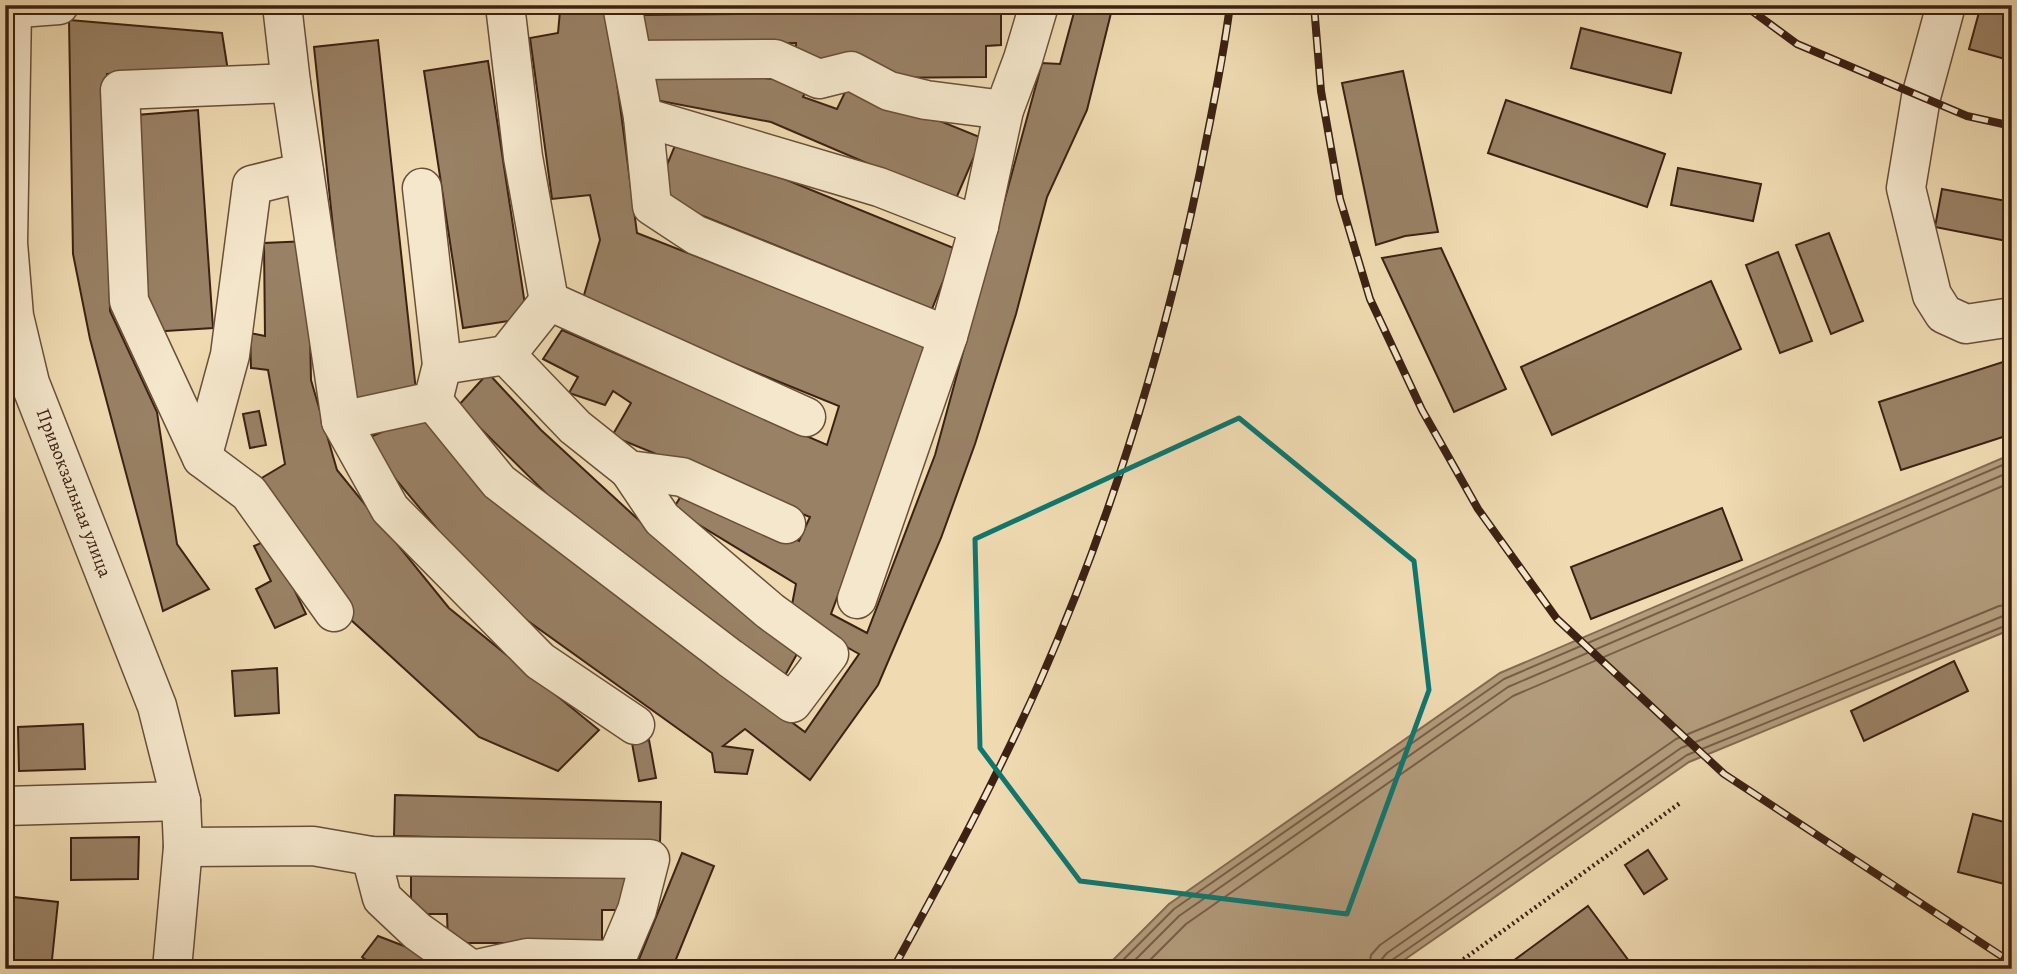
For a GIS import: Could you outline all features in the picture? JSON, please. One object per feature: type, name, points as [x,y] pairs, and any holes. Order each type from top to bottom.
[{"type":"street","points":[[9,9],[59,5]]},
{"type":"street","points":[[282,5],[341,421],[390,509],[540,661],[635,725]]},
{"type":"street","points":[[341,421],[506,355],[549,301],[523,157],[505,5]]},
{"type":"street","points":[[622,5],[643,117],[652,206],[696,235],[947,336]]},
{"type":"street","points":[[857,599],[947,336],[979,226],[1004,110],[1039,5]]},
{"type":"street","points":[[1946,5],[1921,97],[1906,188],[1932,295],[1944,314],[1966,324],[2012,317]]},
{"type":"street","name":"Привокзальная улица","points":[[9,9],[8,243],[14,316],[30,383],[157,706],[181,801],[183,846],[173,969]]},
{"type":"street","points":[[633,60],[775,59],[819,79],[851,71],[889,91],[926,100],[1004,110]]},
{"type":"street","points":[[291,83],[120,90],[129,301],[202,458],[249,493],[334,612]]},
{"type":"street","points":[[643,117],[879,187],[979,226]]},
{"type":"street","points":[[202,458],[230,355],[252,186],[304,172]]},
{"type":"street","points":[[422,188],[437,383],[499,482],[792,703],[829,654],[770,611],[662,519],[629,470],[575,427],[506,355]]},
{"type":"street","points":[[549,301],[806,417]]},
{"type":"street","points":[[629,470],[682,477],[786,524]]},
{"type":"street","points":[[5,806],[181,801]]},
{"type":"street","points":[[183,846],[313,846],[371,856],[650,859],[637,910],[614,964],[527,958],[477,969]]},
{"type":"street","points":[[371,856],[382,898],[417,931],[470,969]]},
{"type":"path","points":[[1450,969],[1680,803]]},
{"type":"highlighted area","points":[[1239,418],[1414,561],[1429,690],[1347,914],[1080,881],[980,748],[975,539]]},
{"type":"water","points":[[2012,454],[2012,629],[1689,762],[1391,969],[1104,969],[1169,904],[1500,673]]},
{"type":"building","points":[[1076,5],[1113,5],[1087,110],[1047,197],[1016,314],[975,444],[941,538],[878,685],[810,780],[745,729],[723,746],[753,750],[747,774],[715,772],[712,753],[493,596],[363,440],[429,412],[591,573],[805,732],[859,654],[790,615],[796,584],[673,509],[686,488],[799,541],[810,517],[612,436],[631,403],[613,391],[605,405],[569,393],[578,377],[543,359],[562,330],[827,445],[839,406],[582,302],[600,240],[590,195],[552,199],[530,38],[558,33],[560,11],[607,8],[637,233],[930,348],[831,614],[867,633],[935,455],[1042,63],[1060,64]]},
{"type":"building","points":[[1981,5],[2012,5],[2012,61],[1969,49]]},
{"type":"building","points":[[1001,11],[1001,45],[986,46],[986,77],[873,78],[796,68],[796,43],[641,45],[640,15]]},
{"type":"building","points":[[69,20],[222,33],[228,71],[107,74],[110,311],[157,412],[177,544],[209,589],[163,611],[90,339],[73,254]]},
{"type":"building","points":[[1581,28],[1681,53],[1671,93],[1571,68]]},
{"type":"building","points":[[378,40],[416,391],[352,408],[314,47]]},
{"type":"building","points":[[488,61],[527,318],[463,328],[424,71]]},
{"type":"building","points":[[652,62],[771,79],[777,70],[810,82],[803,97],[837,109],[849,84],[982,138],[955,201],[771,122],[650,99]]},
{"type":"building","points":[[1403,71],[1438,232],[1405,236],[1376,245],[1342,83]]},
{"type":"building","points":[[1506,100],[1665,154],[1647,207],[1488,153]]},
{"type":"building","points":[[198,110],[213,328],[150,332],[136,115]]},
{"type":"building","points":[[679,136],[956,249],[932,309],[654,196]]},
{"type":"building","points":[[1678,168],[1761,184],[1753,221],[1671,205]]},
{"type":"building","points":[[1942,189],[2012,202],[2012,242],[1935,227]]},
{"type":"building","points":[[1829,233],[1863,321],[1831,334],[1796,245]]},
{"type":"building","points":[[308,241],[311,380],[337,470],[449,608],[599,730],[558,771],[479,737],[350,619],[260,479],[285,464],[268,370],[251,368],[250,333],[265,336],[264,243]]},
{"type":"building","points":[[1441,248],[1506,389],[1454,412],[1382,258]]},
{"type":"building","points":[[1778,252],[1812,341],[1780,353],[1746,265]]},
{"type":"building","points":[[1711,281],[1741,349],[1552,435],[1521,367]]},
{"type":"building","points":[[2012,359],[2012,434],[1901,470],[1879,402]]},
{"type":"building","points":[[488,373],[541,430],[706,582],[797,654],[778,688],[593,540],[458,406]]},
{"type":"building","points":[[259,411],[266,445],[250,448],[243,414]]},
{"type":"building","points":[[1722,508],[1742,560],[1591,619],[1571,567]]},
{"type":"building","points":[[270,539],[306,614],[275,628],[256,589],[271,581],[254,546]]},
{"type":"building","points":[[1954,661],[1968,691],[1864,741],[1851,711]]},
{"type":"building","points":[[277,668],[279,713],[235,716],[232,671]]},
{"type":"building","points":[[83,724],[85,769],[19,771],[18,727]]},
{"type":"building","points":[[649,740],[656,778],[639,781],[632,743]]},
{"type":"building","points":[[395,795],[661,802],[660,843],[394,836]]},
{"type":"building","points":[[1973,814],[2012,824],[2012,886],[1958,872]]},
{"type":"building","points":[[139,837],[138,879],[71,880],[71,838]]},
{"type":"building","points":[[1648,850],[1667,879],[1644,894],[1625,865]]},
{"type":"building","points":[[682,853],[714,866],[672,969],[635,969]]},
{"type":"building","points":[[411,872],[635,872],[635,910],[602,910],[602,943],[448,943],[447,914],[411,914]]},
{"type":"building","points":[[5,896],[58,902],[51,969],[5,969]]},
{"type":"building","points":[[1588,906],[1629,961],[1618,969],[1502,969]]},
{"type":"building","points":[[378,936],[417,951],[441,969],[378,969],[362,957]]},
{"type":"railway","points":[[893,969],[970,826],[1023,718],[1066,619],[1113,494],[1153,367],[1186,237],[1230,5]]},
{"type":"railway","points":[[1314,5],[1321,91],[1340,199],[1370,299],[1422,410],[1478,509],[1557,619],[1724,774],[2012,963]]},
{"type":"railway","points":[[1744,5],[1797,44],[1967,116],[2012,126]]}]
